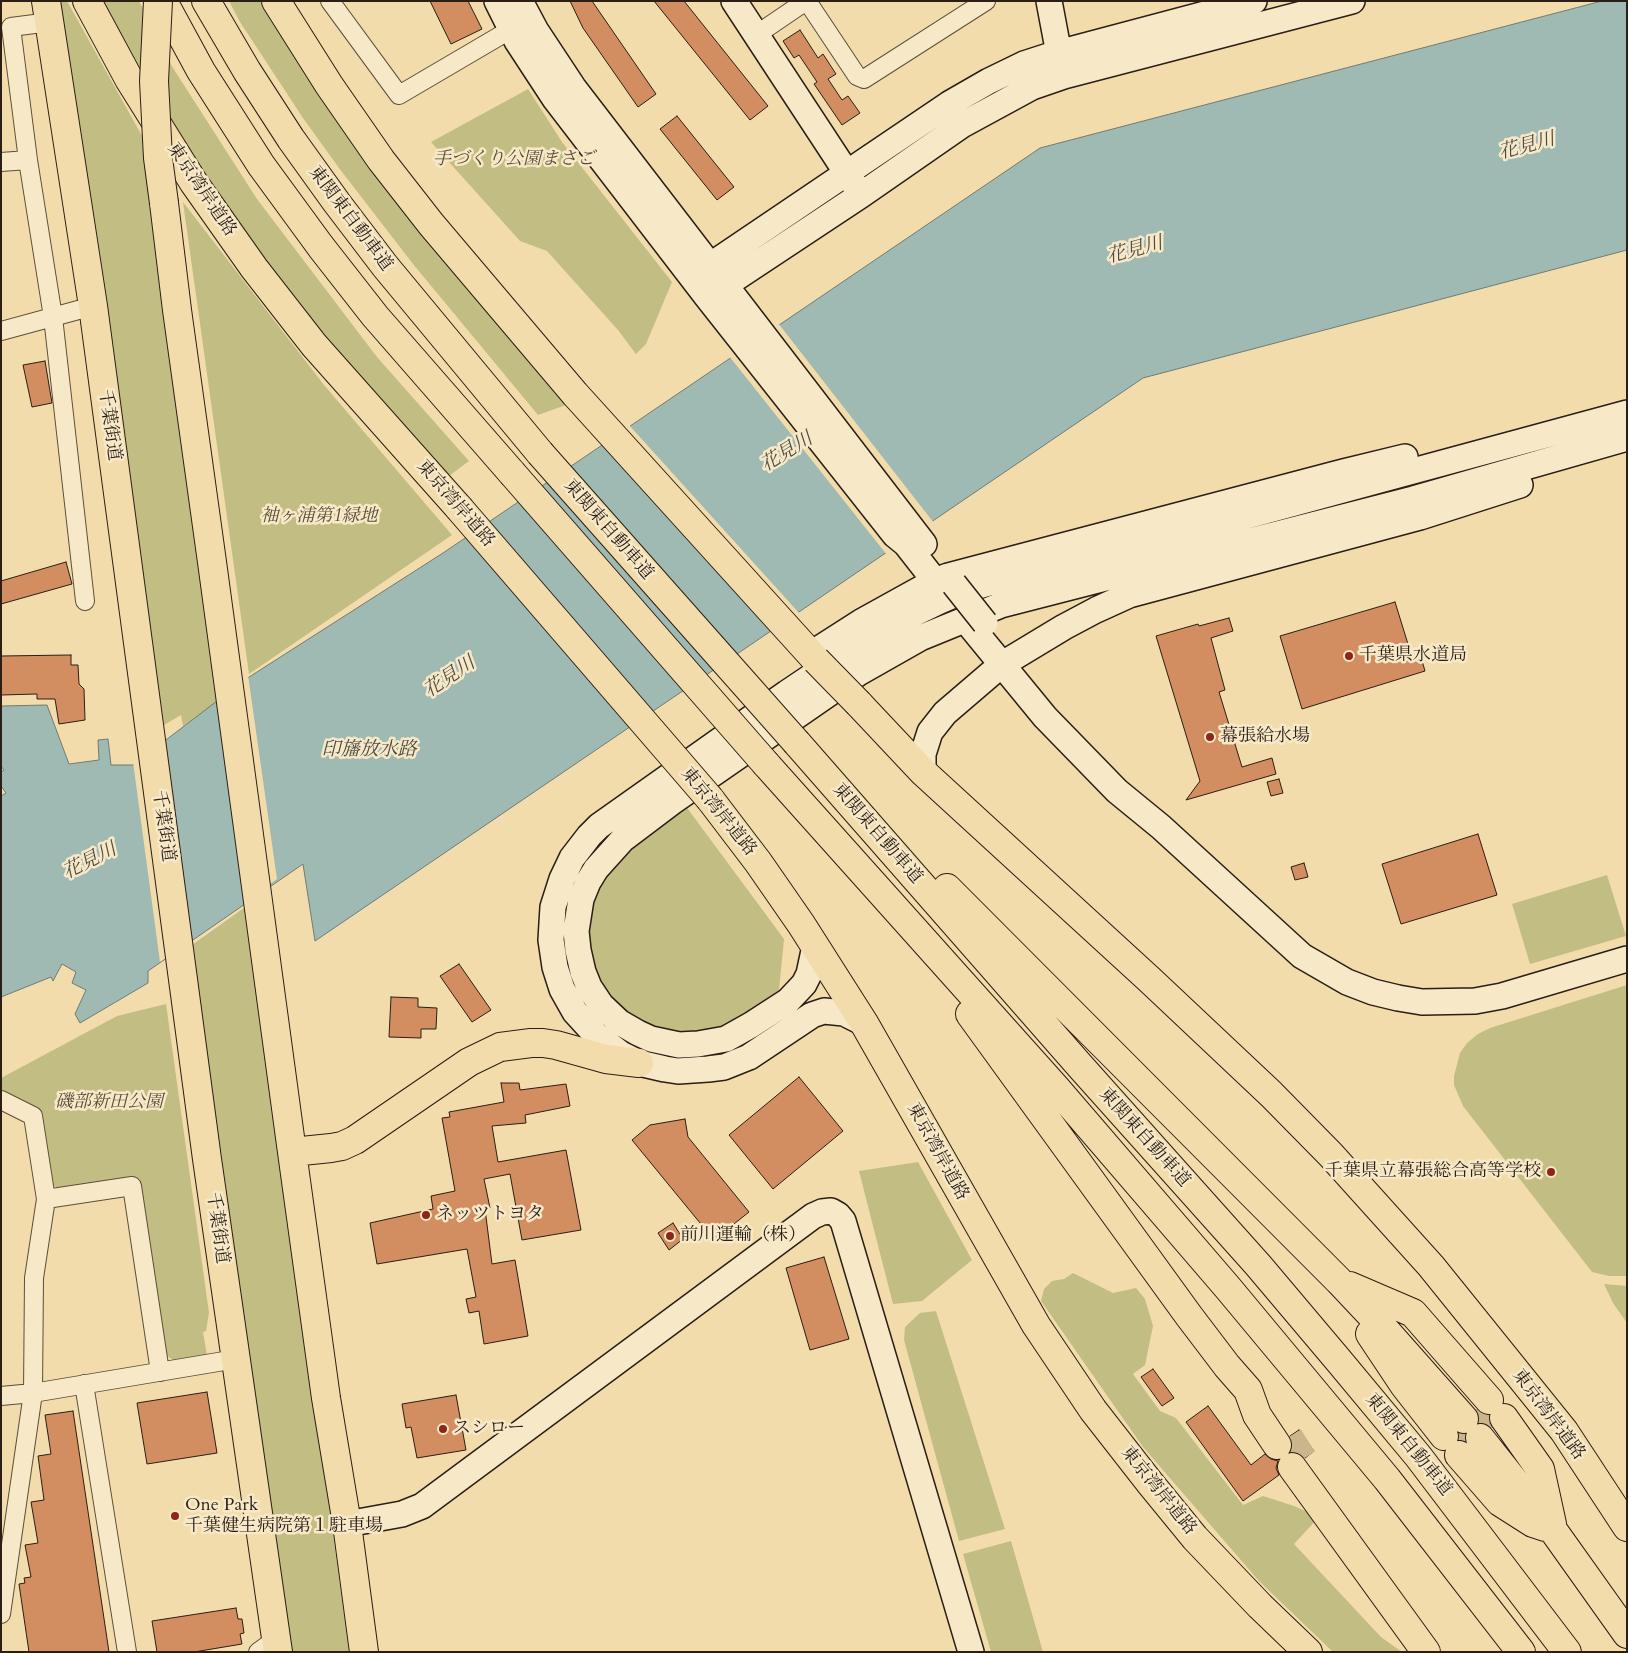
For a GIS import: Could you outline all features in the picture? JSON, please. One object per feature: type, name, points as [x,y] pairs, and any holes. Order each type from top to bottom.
[{"type":"highway","name":"東京湾岸道路","points":[[87,1],[129,79],[194,183],[254,268],[314,345],[459,508],[710,799],[758,862],[864,1023],[1036,1325],[1094,1410],[1195,1538],[1260,1606],[1308,1652]]},
{"type":"highway","points":[[158,1],[154,81],[158,158],[176,310],[326,1398],[347,1524],[364,1652]]},
{"type":"highway","name":"東関東自動車道","points":[[162,1],[201,71],[256,157],[321,247],[375,316],[766,764],[1062,1095],[1228,1288],[1386,1480],[1521,1652]]},
{"type":"highway","name":"東関東自動車道","points":[[206,1],[247,71],[291,139],[337,203],[414,302],[540,453],[1080,1066],[1258,1265],[1418,1456],[1567,1652]]},
{"type":"highway","name":"東京湾岸道路","points":[[276,1],[328,85],[381,160],[431,224],[575,394],[811,654],[923,772],[1150,980],[1271,1094],[1331,1156],[1432,1266],[1564,1431],[1627,1527]]},
{"type":"highway","name":"千葉街道","points":[[48,12],[93,306],[236,1359],[271,1648]]},
{"type":"highway","points":[[835,786],[867,809],[1339,1281],[1387,1332],[1415,1377],[1529,1478],[1553,1530],[1627,1634]]},
{"type":"highway","points":[[923,939],[934,964],[1029,1098],[1117,1216],[1188,1316],[1226,1366],[1248,1390],[1257,1415],[1290,1452],[1360,1558],[1426,1652]]},
{"type":"highway","points":[[292,1152],[342,1146],[355,1140],[469,1062],[500,1047],[543,1043],[606,1059],[639,1063]]},
{"type":"highway","points":[[1339,1281],[1374,1340],[1404,1385],[1473,1428]]},
{"type":"highway","points":[[1339,1281],[1399,1324],[1473,1428],[1500,1502],[1533,1523],[1553,1530]]},
{"type":"street","points":[[330,1],[399,96],[520,16]]},
{"type":"street","points":[[497,1],[520,16],[555,99],[708,281],[1007,661],[1077,734],[1161,827],[1302,956],[1348,982],[1373,992],[1422,1002],[1475,1001],[1502,996],[1627,959]]},
{"type":"street","points":[[734,1],[861,195]]},
{"type":"street","points":[[756,35],[806,1],[858,76],[864,79],[986,1]]},
{"type":"street","points":[[1049,1],[1061,65]]},
{"type":"street","points":[[708,281],[861,195],[962,125],[1032,87],[1061,65],[1254,1]]},
{"type":"street","points":[[708,281],[847,174],[949,104],[1024,64],[1061,65],[1284,10],[1352,1]]},
{"type":"street","points":[[48,12],[11,27],[28,160],[53,317],[84,601]]},
{"type":"street","points":[[1,162],[28,160]]},
{"type":"street","points":[[1,332],[93,306]]},
{"type":"street","points":[[864,1023],[844,1013],[824,1011],[812,1015],[749,1056],[724,1067],[678,1071],[639,1063],[621,1054],[600,1039],[574,1012],[562,989],[552,956],[553,907],[560,884],[572,858],[599,826],[786,693],[851,650],[911,615],[968,590],[1010,577],[1103,555],[1627,413]]},
{"type":"street","points":[[923,772],[923,754],[930,732],[945,713],[1007,661],[1088,614],[1130,595],[1420,517],[1568,470],[1627,438]]},
{"type":"street","points":[[815,946],[809,974],[804,984],[788,1000],[726,1039],[679,1045],[651,1039],[638,1033],[619,1022],[602,1005],[589,987],[583,972],[576,931],[581,899],[588,882],[601,863],[627,835],[680,796],[860,672],[920,638],[1001,605],[1413,498],[1627,438]]},
{"type":"street","points":[[811,654],[861,622],[945,583],[1343,472],[1445,448],[1500,448]]},
{"type":"street","points":[[1,1100],[33,1116],[46,1199],[34,1278],[33,1393],[6,1549],[1,1614]]},
{"type":"street","points":[[46,1199],[132,1186],[160,1372]]},
{"type":"street","points":[[347,1524],[402,1514],[422,1506],[813,1216],[831,1211],[838,1214],[842,1221],[971,1652]]},
{"type":"street","points":[[1,1396],[33,1393],[236,1359]]},
{"type":"street","points":[[84,1384],[127,1652]]},
{"type":"green space","points":[[58,1],[67,1],[146,143],[222,700],[183,726],[181,715],[164,725]]},
{"type":"green space","points":[[99,1],[139,1],[173,68],[257,199],[377,357],[469,461],[445,479],[321,335],[250,245],[185,152]]},
{"type":"green space","points":[[229,1],[264,1],[566,405],[538,415],[413,264],[339,168],[303,118],[240,22]]},
{"type":"green space","name":"手づくり公園まさご","points":[[528,89],[562,142],[672,282],[646,344],[636,354],[618,330],[547,251],[520,241],[431,142]]},
{"type":"green space","name":"袖ヶ浦第1緑地","points":[[183,202],[324,385],[452,535],[249,674]]},
{"type":"green space","points":[[682,801],[784,939],[779,990],[733,1021],[716,1028],[703,1031],[676,1032],[657,1028],[626,1012],[602,987],[589,955],[588,919],[600,884],[621,850]]},
{"type":"green space","points":[[1607,875],[1626,936],[1530,964],[1512,904]]},
{"type":"green space","points":[[248,905],[349,1652],[291,1652],[192,945]]},
{"type":"green space","name":"千葉県立幕張総合高等学校","points":[[1627,985],[1627,1276],[1609,1276],[1592,1272],[1463,1106],[1454,1085],[1454,1076],[1460,1053],[1467,1043],[1478,1034],[1490,1028]]},
{"type":"green space","name":"磯部新田公園","points":[[166,1004],[209,1313],[206,1331],[203,1332],[207,1355],[173,1360],[166,1355],[138,1178],[59,1189],[51,1184],[40,1111],[1,1091],[1,1078],[117,1016]]},
{"type":"green space","points":[[918,1162],[972,1260],[922,1301],[893,1304],[859,1171]]},
{"type":"green space","points":[[1073,1273],[1113,1293],[1136,1288],[1145,1299],[1153,1326],[1145,1365],[1133,1374],[1160,1411],[1176,1418],[1243,1505],[1263,1496],[1294,1506],[1319,1517],[1294,1544],[1381,1637],[1402,1652],[1333,1652],[1259,1581],[1143,1447],[1041,1301],[1044,1289],[1052,1281],[1064,1279]]},
{"type":"green space","points":[[1604,1284],[1627,1286],[1627,1323],[1613,1303]]},
{"type":"green space","points":[[936,1311],[1005,1529],[959,1541],[904,1340],[905,1327],[920,1313]]},
{"type":"green space","points":[[1011,1541],[1043,1652],[991,1652],[963,1554]]},
{"type":"water","name":"印旛放水路","points":[[1602,1],[1627,1],[1627,250],[1143,378],[315,941],[303,864],[148,971],[148,983],[80,1023],[75,1014],[86,990],[72,983],[76,972],[62,964],[53,981],[51,977],[1,997],[1,796],[6,793],[1,786],[1,772],[4,770],[1,766],[1,706],[47,705],[69,764],[99,760],[98,740],[108,739],[111,765],[133,765],[246,679],[443,553],[1040,148]]},
{"type":"pier","points":[[778,323],[934,523],[887,555],[729,356]]},
{"type":"pier","points":[[629,425],[800,614],[774,632],[603,442]]},
{"type":"pier","points":[[248,675],[277,879],[246,901],[222,695]]},
{"type":"pier","points":[[162,740],[189,942],[160,962],[133,762]]},
{"type":"building","points":[[430,1],[468,1],[482,29],[451,44]]},
{"type":"building","points":[[570,1],[592,1],[656,94],[638,107],[583,28]]},
{"type":"building","points":[[654,1],[684,1],[768,106],[750,120]]},
{"type":"building","points":[[800,30],[818,58],[823,54],[836,74],[828,79],[842,100],[848,96],[860,113],[842,125],[814,84],[817,82],[799,55],[794,58],[783,41]]},
{"type":"building","points":[[677,116],[734,187],[717,200],[660,129]]},
{"type":"building","points":[[45,361],[52,403],[32,407],[23,365]]},
{"type":"building","points":[[66,562],[72,584],[1,604],[1,581]]},
{"type":"building","name":"千葉県水道局","points":[[1395,602],[1412,657],[1420,654],[1425,671],[1302,709],[1280,636]]},
{"type":"building","name":"幕張給水場","points":[[1229,618],[1233,631],[1211,638],[1225,690],[1219,692],[1242,767],[1272,758],[1276,774],[1186,800],[1200,781],[1156,636],[1198,624],[1199,626]]},
{"type":"building","points":[[71,655],[71,665],[78,665],[79,684],[84,689],[85,720],[59,724],[55,699],[37,699],[37,694],[1,695],[1,656]]},
{"type":"building","points":[[1279,779],[1283,793],[1271,796],[1267,782]]},
{"type":"building","points":[[1478,834],[1497,895],[1401,924],[1382,864]]},
{"type":"building","points":[[1304,863],[1308,877],[1295,880],[1291,867]]},
{"type":"building","points":[[459,964],[491,1010],[472,1022],[440,976]]},
{"type":"building","points":[[391,997],[418,998],[418,1007],[437,1008],[436,1029],[421,1029],[421,1038],[389,1037]]},
{"type":"building","points":[[799,1077],[843,1131],[773,1189],[729,1135]]},
{"type":"building","points":[[501,1083],[519,1083],[520,1090],[566,1084],[570,1106],[525,1115],[526,1123],[492,1126],[498,1162],[566,1150],[581,1230],[522,1240],[510,1174],[484,1179],[490,1208],[485,1209],[492,1264],[515,1260],[528,1336],[484,1344],[479,1311],[469,1313],[466,1299],[476,1297],[467,1249],[377,1264],[370,1223],[433,1209],[431,1196],[455,1191],[442,1118],[450,1117],[449,1112],[504,1102]]},
{"type":"building","points":[[685,1119],[688,1137],[749,1212],[714,1240],[632,1140],[650,1125]]},
{"type":"building","name":"前川運輸（株）","points":[[673,1223],[683,1239],[669,1250],[658,1233]]},
{"type":"building","points":[[824,1257],[849,1339],[810,1350],[786,1268]]},
{"type":"building","points":[[1153,1369],[1174,1398],[1162,1406],[1141,1377]]},
{"type":"building","points":[[207,1392],[217,1453],[147,1464],[137,1403]]},
{"type":"building","points":[[456,1395],[466,1450],[417,1458],[411,1427],[406,1428],[402,1404]]},
{"type":"building","points":[[1208,1406],[1251,1465],[1265,1454],[1271,1459],[1278,1461],[1276,1468],[1279,1475],[1243,1501],[1186,1422]]},
{"type":"building","points":[[73,1411],[109,1652],[29,1652],[19,1584],[25,1583],[24,1578],[31,1577],[25,1545],[38,1543],[31,1502],[44,1500],[38,1456],[51,1454],[45,1415]]},
{"type":"building","points":[[1299,1430],[1314,1451],[1305,1458],[1299,1453],[1291,1452],[1290,1436]]},
{"type":"building","points":[[236,1608],[238,1619],[242,1619],[244,1633],[240,1634],[242,1644],[194,1652],[157,1652],[152,1621]]},
{"type":"tunnel","points":[[1475,1410],[1491,1429]]},
{"type":"tunnel","points":[[1456,1426],[1471,1445]]},
{"type":"tunnel","points":[[1289,1437],[1303,1459]]},
{"type":"place","name":"千葉県水道局","points":[[1349,656]]},
{"type":"place","name":"幕張給水場","points":[[1210,737]]},
{"type":"place","name":"千葉県立幕張総合高等学校","points":[[1551,1172]]},
{"type":"place","name":"ネッツトヨタ","points":[[426,1215]]},
{"type":"place","name":"前川運輸（株）","points":[[670,1236]]},
{"type":"place","name":"スシロー","points":[[443,1429]]},
{"type":"place","name":"One Park 千葉健生病院第１駐車場","points":[[175,1516]]},
{"type":"water label","name":"花見川","points":[[1527,147]]},
{"type":"water label","name":"花見川","points":[[1135,251]]},
{"type":"water label","name":"花見川","points":[[787,453]]},
{"type":"water label","name":"花見川","points":[[450,678]]},
{"type":"water label","name":"花見川","points":[[90,862]]}]
